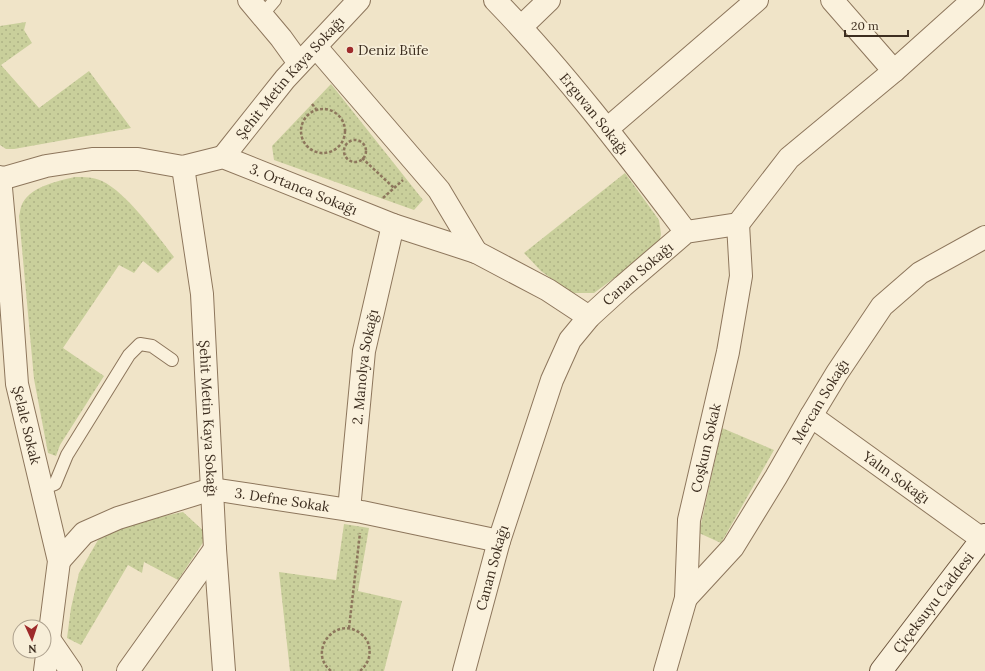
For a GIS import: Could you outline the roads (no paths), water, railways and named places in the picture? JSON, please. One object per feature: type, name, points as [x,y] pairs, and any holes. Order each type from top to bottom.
[{"type":"street","name":"Şehit Metin Kaya Sokağı","points":[[223,157],[300,64],[359,0]]},
{"type":"street","name":"Erguvan Sokağı","points":[[496,0],[521,27],[607,129],[686,232]]},
{"type":"street","points":[[521,27],[549,0]]},
{"type":"street","points":[[607,129],[757,0]]},
{"type":"street","points":[[832,0],[894,71]]},
{"type":"street","points":[[738,224],[789,158],[894,71],[973,0]]},
{"type":"street","points":[[262,5],[281,38],[300,64]]},
{"type":"street","points":[[316,47],[439,190],[476,252]]},
{"type":"street","points":[[0,178],[46,166],[92,159],[138,159],[184,167],[223,157]]},
{"type":"street","name":"3. Ortanca Sokağı","points":[[223,157],[393,225],[476,252],[548,290],[589,317]]},
{"type":"street","name":"Şehit Metin Kaya Sokağı","points":[[184,167],[202,294],[212,489],[224,671]]},
{"type":"street","name":"Şelale Sokak","points":[[0,178],[17,384],[58,561],[51,619]]},
{"type":"street","name":"Canan Sokağı","points":[[464,671],[498,541],[552,380],[570,340],[589,317],[686,232],[738,224]]},
{"type":"street","name":"Coşkun Sokak","points":[[666,671],[686,598],[689,520],[728,352],[741,276],[738,224]]},
{"type":"street","name":"2. Manolya Sokağı","points":[[355,511],[364,351],[393,225]]},
{"type":"street","name":"Mercan Sokağı","points":[[686,598],[733,547],[811,416],[882,306],[920,273],[985,237]]},
{"type":"street","name":"Yalın Sokağı","points":[[811,416],[983,537]]},
{"type":"street","name":"3. Defne Sokak","points":[[58,561],[84,533],[118,518],[212,489],[355,511],[498,541]]},
{"type":"street","name":"Çiçeksuyu Caddesi","points":[[881,671],[983,537]]},
{"type":"street","points":[[128,671],[216,549]]},
{"type":"street","points":[[52,643],[71,671]]},
{"type":"street","name":"Şelale Sokak","points":[[45,671],[46,659]]},
{"type":"lane","points":[[41,487],[48,487],[55,484],[66,455],[129,355],[140,344],[152,346],[172,360]]},
{"type":"place","name":"Deniz Büfe","points":[[350,50]]}]
